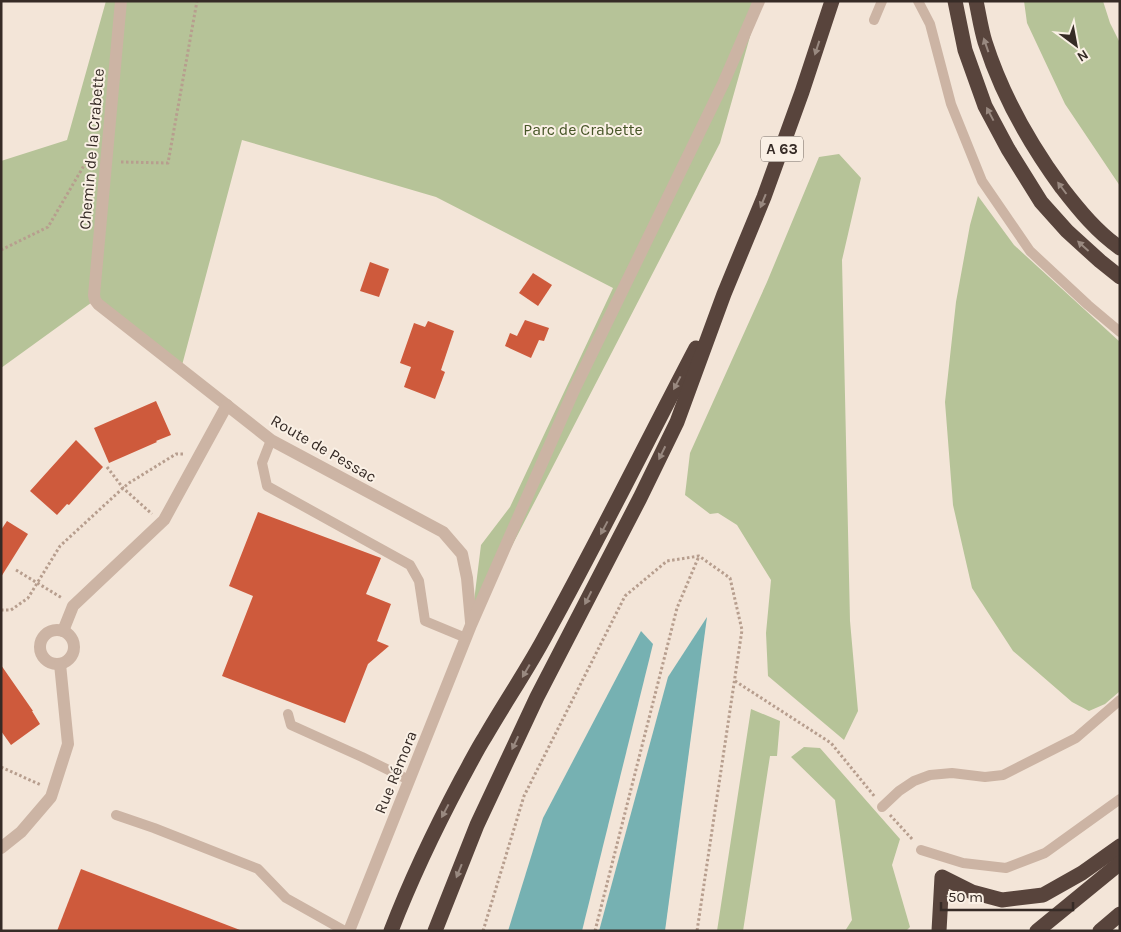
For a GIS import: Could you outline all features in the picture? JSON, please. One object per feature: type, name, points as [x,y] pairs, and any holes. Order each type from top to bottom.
[{"type":"highway","name":"A 63","points":[[724,294],[767,188],[802,92],[832,1]]},
{"type":"highway","points":[[955,1],[964,50],[986,106],[1008,149],[1041,202],[1067,231],[1120,277]]},
{"type":"highway","points":[[976,1],[984,41],[1000,82],[1022,128],[1049,170],[1079,210],[1120,248]]},
{"type":"highway","points":[[390,931],[436,828],[484,737],[525,673],[608,520],[662,411],[724,294]]},
{"type":"highway","points":[[435,931],[477,825],[537,697],[640,498],[677,422],[724,294]]},
{"type":"highway","points":[[939,931],[942,877],[972,892],[1002,900],[1043,895],[1082,873],[1120,846]]},
{"type":"highway","points":[[1038,931],[1120,863]]},
{"type":"highway","points":[[1100,931],[1120,914]]},
{"type":"street","name":"Chemin de la Crabette","points":[[95,300],[121,1]]},
{"type":"street","name":"Rue Rémora","points":[[347,931],[471,625],[574,390],[723,84],[759,1]]},
{"type":"street","name":"Route de Pessac","points":[[95,300],[271,440],[443,532],[462,554],[468,578],[471,625]]},
{"type":"street","points":[[63,631],[73,606],[164,520],[227,405]]},
{"type":"street","points":[[56,630],[63,631],[72,640],[74,646],[73,653],[65,662],[60,664],[52,663],[42,655],[41,642],[50,632],[56,630]]},
{"type":"street","points":[[1,848],[22,832],[51,797],[68,744],[60,664]]},
{"type":"lane","points":[[874,20],[882,1]]},
{"type":"lane","points":[[918,1],[930,24],[951,104],[982,182],[1030,251],[1120,332]]},
{"type":"lane","points":[[271,440],[262,463],[267,486],[410,566],[419,581],[425,621],[466,638]]},
{"type":"lane","points":[[882,807],[899,791],[914,781],[930,775],[952,773],[985,777],[1003,775],[1076,738],[1120,700]]},
{"type":"lane","points":[[288,714],[292,725],[409,780]]},
{"type":"lane","points":[[921,850],[963,863],[1006,868],[1045,853],[1120,799]]},
{"type":"lane","points":[[116,815],[258,869],[286,898],[347,931]]},
{"type":"path","points":[[1,250],[48,227],[86,162],[168,163],[198,1]]},
{"type":"path","points":[[1,244],[7,247]]},
{"type":"path","points":[[1,610],[11,610],[28,598],[60,546],[122,488],[176,454],[200,455]]},
{"type":"path","points":[[107,467],[122,488],[162,522]]},
{"type":"path","points":[[595,931],[677,608],[699,556]]},
{"type":"path","points":[[483,931],[524,796],[625,596],[667,561],[699,556],[730,578],[742,630],[697,931]]},
{"type":"path","points":[[16,570],[73,606]]},
{"type":"path","points":[[734,681],[831,743],[882,807],[921,850]]},
{"type":"path","points":[[1,766],[53,790]]},
{"type":"green space","name":"Parc de Crabette","points":[[106,1],[760,1],[720,143],[471,625],[481,545],[510,507],[613,288],[436,197],[242,140],[181,369],[95,300],[1,368],[1,161],[67,140]]},
{"type":"green space","points":[[1024,1],[1103,1],[1110,23],[1120,43],[1120,186],[1065,104],[1027,23]]},
{"type":"green space","points":[[839,154],[861,178],[842,260],[850,621],[858,711],[844,740],[768,676],[766,633],[771,580],[737,525],[718,513],[710,514],[685,495],[690,453],[767,282],[819,157]]},
{"type":"green space","points":[[978,196],[1014,245],[1120,342],[1120,691],[1105,704],[1089,711],[1072,702],[1013,651],[972,588],[953,505],[945,402],[956,302],[970,225]]},
{"type":"green space","points":[[751,709],[780,721],[777,756],[770,756],[743,931],[717,931]]},
{"type":"green space","points":[[804,747],[820,748],[900,839],[892,865],[910,927],[906,931],[845,931],[852,920],[835,800],[791,757]]},
{"type":"water","points":[[707,617],[665,931],[599,931],[668,677]]},
{"type":"water","points":[[641,631],[653,644],[582,931],[508,931],[543,818]]},
{"type":"building","points":[[370,262],[389,269],[379,297],[360,291]]},
{"type":"building","points":[[533,273],[552,285],[538,306],[519,293]]},
{"type":"building","points":[[525,320],[549,328],[544,341],[539,340],[531,358],[505,346],[510,333],[517,336]]},
{"type":"building","points":[[428,321],[454,331],[441,370],[445,372],[435,399],[404,387],[411,367],[400,363],[414,323],[425,327]]},
{"type":"building","points":[[156,401],[171,435],[109,463],[94,428]]},
{"type":"building","points":[[76,440],[103,467],[69,505],[67,504],[57,515],[30,491]]},
{"type":"building","points":[[258,512],[381,558],[366,594],[391,604],[377,641],[389,646],[368,664],[345,723],[222,676],[253,596],[229,586]]},
{"type":"building","points":[[7,521],[28,534],[1,577],[1,530]]},
{"type":"building","points":[[1,665],[40,724],[11,745],[1,731]]},
{"type":"building","points":[[81,869],[240,930],[240,931],[57,931]]}]
